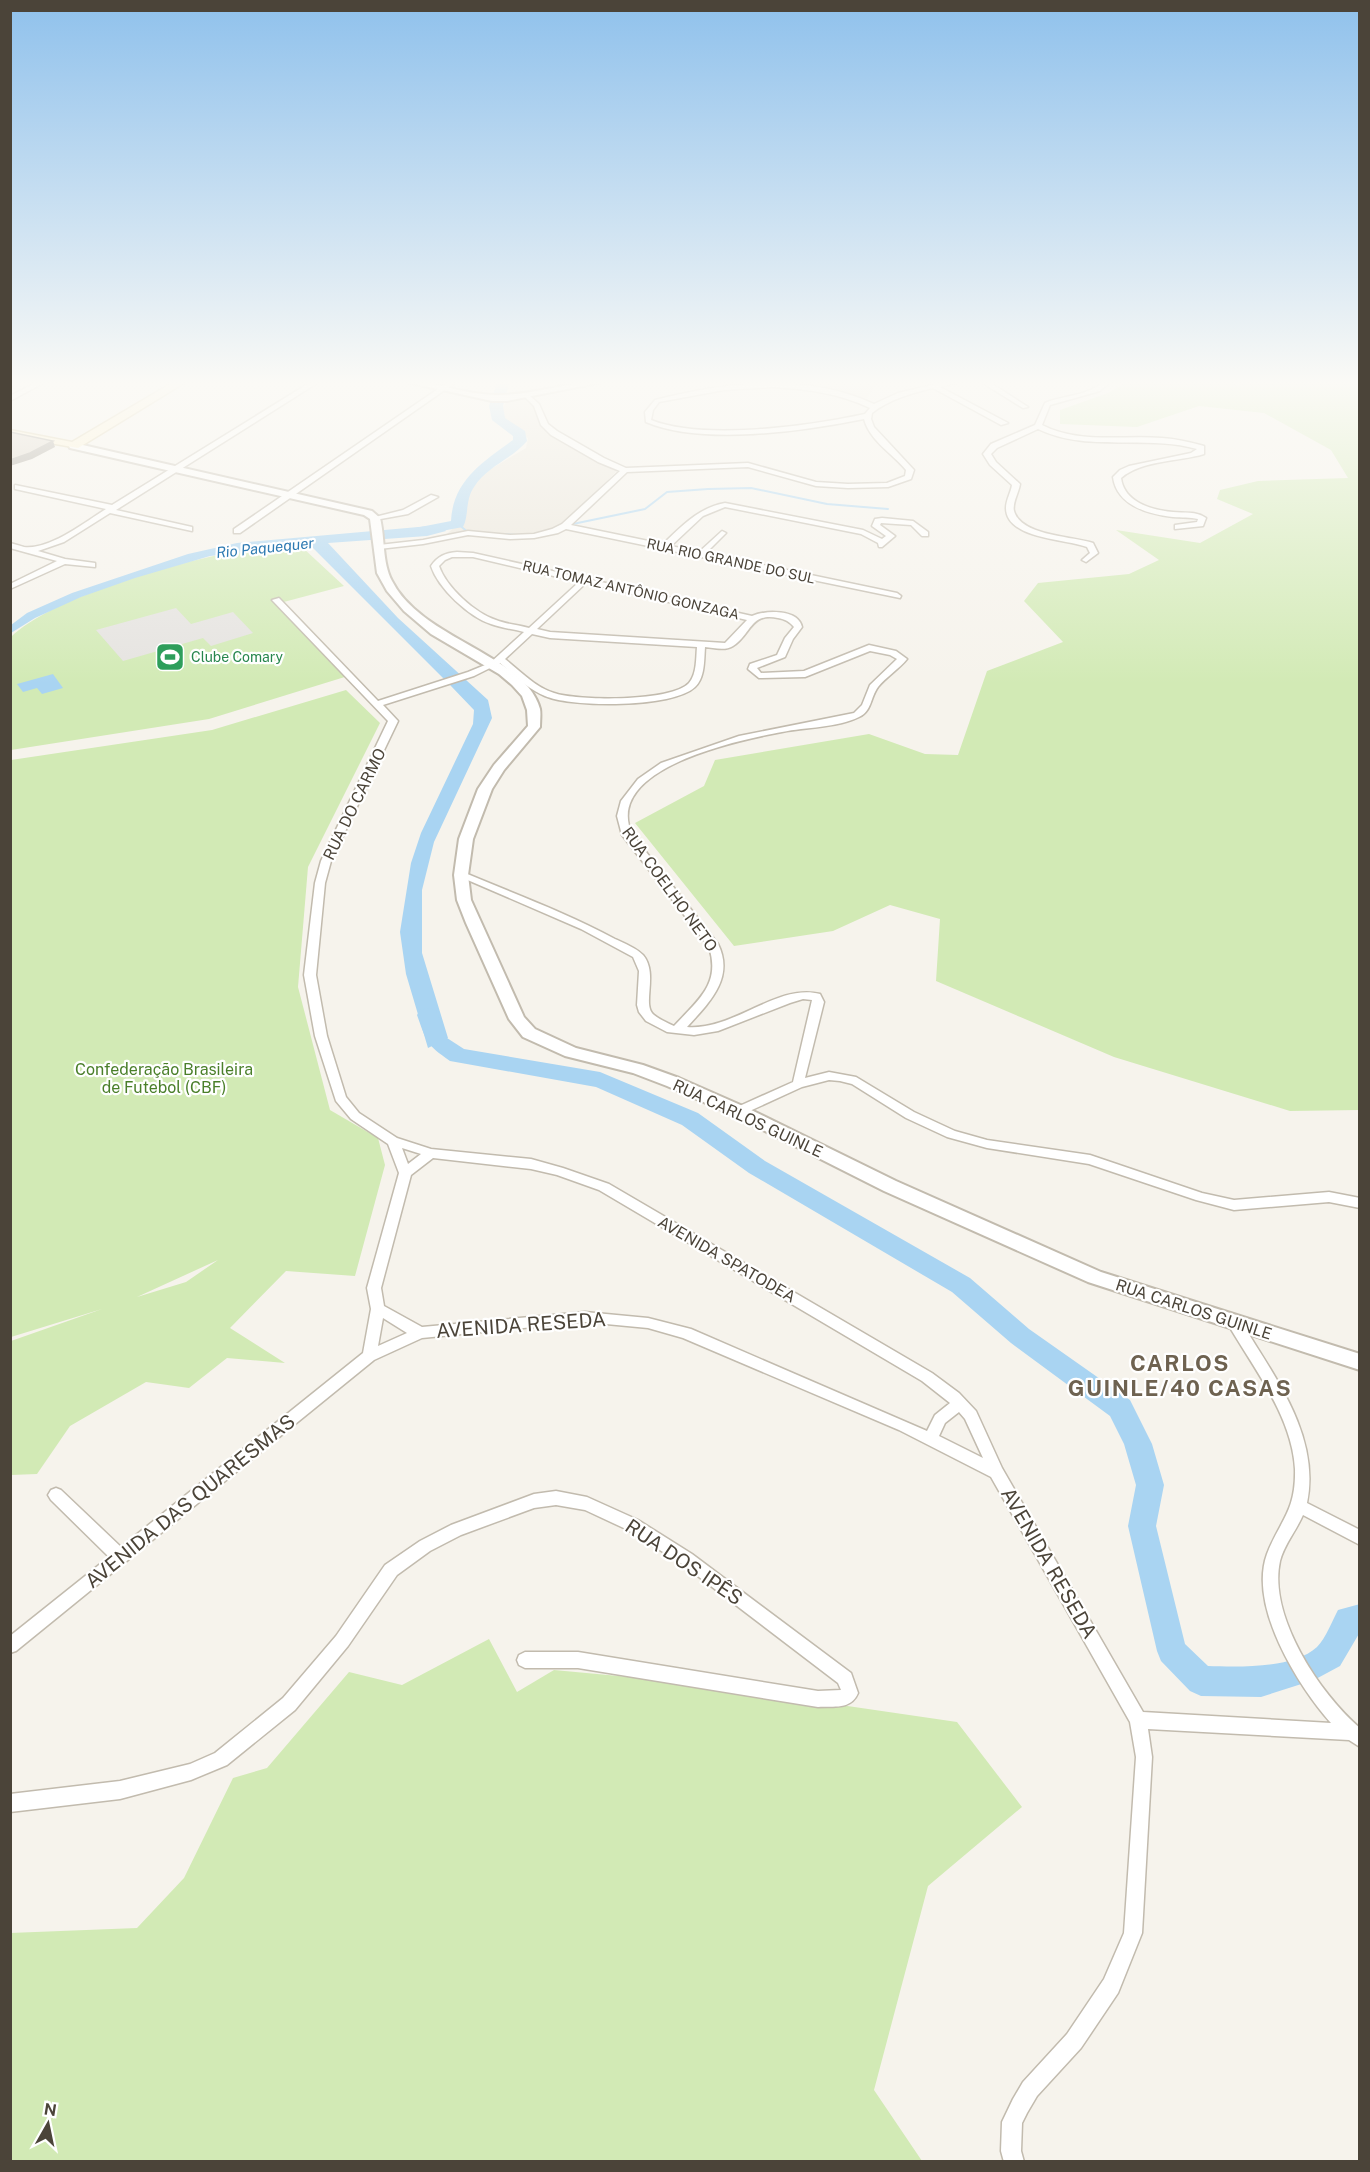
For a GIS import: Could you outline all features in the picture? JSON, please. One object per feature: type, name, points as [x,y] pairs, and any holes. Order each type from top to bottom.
[{"type":"street","points":[[29,549],[42,548],[61,540],[157,481]]},
{"type":"street","points":[[230,481],[364,512],[376,523],[405,512],[434,497]]},
{"type":"street","points":[[237,531],[308,481]]},
{"type":"street","points":[[379,544],[423,542],[468,533],[510,537],[534,536],[565,526],[612,481]]},
{"type":"street","points":[[807,481],[833,486],[888,485],[902,481]]},
{"type":"street","points":[[1013,481],[1016,484],[1016,493],[1009,507],[1010,513],[1017,522],[1044,536],[1090,544],[1094,553],[1086,560]]},
{"type":"street","points":[[1118,481],[1119,490],[1135,504],[1163,513],[1190,514],[1202,518],[1200,524],[1178,527]]},
{"type":"street","points":[[18,487],[189,529]]},
{"type":"street","points":[[666,546],[704,510],[725,505],[848,528],[871,536],[882,544],[891,536],[876,526],[878,521],[882,520],[913,523],[925,534]]},
{"type":"street","name":"RUA CARLOS GUINLE","points":[[376,523],[385,579],[400,600],[442,636],[496,662],[515,680],[533,705],[534,727],[499,768],[485,789],[466,839],[461,875],[464,900],[473,923],[517,1019],[529,1033],[572,1053],[638,1069],[673,1082],[739,1111],[890,1186],[1095,1277],[1359,1362]]},
{"type":"street","name":"RUA RIO GRANDE DO SUL","points":[[565,526],[897,596]]},
{"type":"street","points":[[701,554],[722,533]]},
{"type":"street","points":[[61,540],[56,548],[62,560]]},
{"type":"street","points":[[10,545],[62,560],[92,565]]},
{"type":"street","name":"RUA TOMAZ ANTÔNIO GONZAGA","points":[[451,555],[473,555],[754,619],[731,644],[701,645],[559,636],[493,622],[476,614],[439,578],[435,566],[437,562],[451,555]]},
{"type":"street","points":[[10,587],[62,560]]},
{"type":"street","points":[[377,704],[465,676],[496,662],[585,580]]},
{"type":"street","name":"RUA DO CARMO","points":[[276,600],[393,721],[326,861],[320,883],[310,975],[321,1036],[340,1098],[355,1116],[393,1141]]},
{"type":"street","name":"RUA COELHO NETO","points":[[677,1030],[716,983],[721,960],[714,946],[627,835],[622,825],[621,814],[625,802],[636,784],[648,773],[686,756],[736,738],[857,715],[866,706],[873,687],[903,659],[893,653],[869,648],[805,674],[780,677],[759,675],[752,669],[753,666],[781,657],[798,624],[774,615],[754,619]]},
{"type":"street","points":[[496,662],[549,695],[570,699],[635,700],[673,695],[692,685],[697,674],[701,645]]},
{"type":"street","points":[[461,875],[585,927],[638,955],[644,961],[646,974],[642,1005],[644,1013],[651,1020],[677,1030],[692,1031],[734,1023],[799,996],[816,997],[818,1002],[798,1084]]},
{"type":"street","points":[[739,1111],[798,1084],[829,1076],[856,1081],[910,1115],[951,1134],[987,1144],[1090,1160],[1201,1197],[1234,1205],[1329,1197],[1359,1203]]},
{"type":"street","points":[[369,1356],[378,1309],[374,1288],[405,1173],[393,1141]]},
{"type":"street","name":"AVENIDA SPATODEA","points":[[393,1141],[430,1153],[531,1164],[604,1187],[927,1377],[960,1403],[971,1415],[996,1472]]},
{"type":"street","points":[[405,1173],[430,1153]]},
{"type":"street","points":[[378,1309],[420,1333]]},
{"type":"street","name":"AVENIDA RESEDA","points":[[369,1356],[420,1333],[585,1317],[648,1323],[686,1333],[930,1439],[996,1472],[1138,1720],[1144,1757],[1133,1933],[1111,1986],[1074,2041],[1030,2089],[1020,2106],[1012,2122],[1011,2151],[1014,2162]]},
{"type":"street","points":[[1234,1322],[1292,1422],[1302,1468],[1299,1506],[1275,1550],[1269,1583],[1273,1606],[1311,1686],[1354,1736]]},
{"type":"street","name":"AVENIDA DAS QUARESMAS","points":[[10,1646],[369,1356]]},
{"type":"street","points":[[930,1439],[940,1419],[960,1403]]},
{"type":"street","points":[[56,1495],[119,1556]]},
{"type":"street","name":"RUA DOS IPÊS","points":[[10,1803],[120,1790],[191,1772],[221,1759],[289,1704],[342,1641],[391,1570],[425,1546],[456,1530],[534,1501],[556,1498],[587,1504],[633,1524],[687,1559],[845,1678],[850,1693],[846,1698],[818,1699],[589,1661],[525,1660]]},
{"type":"street","points":[[1299,1506],[1359,1538]]},
{"type":"street","points":[[1138,1720],[1354,1736]]},
{"type":"shaded area","points":[[471,481],[606,481],[557,529],[521,539],[477,533],[447,534],[463,519]]},
{"type":"shaded area","points":[[176,608],[191,624],[233,612],[253,633],[211,646],[203,638],[123,661],[96,630]]},
{"type":"green space","points":[[1256,481],[1359,481],[1359,1110],[1290,1111],[1114,1057],[936,981],[940,919],[890,905],[833,931],[734,946],[635,823],[704,786],[715,760],[869,734],[925,754],[958,755],[987,671],[1063,642],[1024,601],[1038,583],[1129,574],[1159,560],[1116,530],[1200,543],[1253,514],[1217,499],[1220,490]]},
{"type":"green space","name":"Clube Comary","points":[[282,547],[303,548],[344,586],[280,603],[348,676],[209,719],[11,750],[11,637],[28,623],[76,599],[161,569],[218,555]]},
{"type":"green space","name":"Confederação Brasileira de Futebol (CBF)","points":[[346,690],[380,723],[308,867],[298,987],[330,1110],[378,1138],[385,1165],[355,1276],[286,1271],[230,1328],[285,1363],[227,1358],[189,1388],[146,1382],[70,1426],[37,1474],[11,1475],[11,1341],[102,1309],[11,1337],[11,760],[212,730]],"holes":[[[218,1260],[186,1282],[137,1297]]]},
{"type":"green space","points":[[489,1639],[517,1692],[554,1670],[683,1682],[957,1722],[1022,1807],[928,1886],[874,2090],[922,2161],[11,2161],[10,1933],[137,1928],[184,1878],[233,1778],[267,1768],[349,1672],[402,1685]]},
{"type":"water","points":[[441,525],[446,531],[427,536],[328,543],[398,618],[488,700],[492,718],[434,842],[422,890],[422,953],[448,1038],[428,1048],[406,974],[400,932],[411,863],[421,833],[473,724],[474,710],[451,686],[310,545],[210,556],[81,597],[35,618],[11,633],[11,625],[27,613],[72,593],[188,554],[237,543]]},
{"type":"water","points":[[53,674],[63,688],[42,694],[37,688],[23,692],[17,684]]},
{"type":"waterway","name":"Rio Paquequer","points":[[415,532],[458,524],[462,495],[470,481]]},
{"type":"waterway","points":[[568,525],[645,509],[667,492],[708,489],[751,488],[827,504],[888,509]]},
{"type":"waterway","points":[[458,524],[469,533]]},
{"type":"waterway","points":[[501,534],[517,535]]},
{"type":"waterway","points":[[428,1015],[438,1042],[458,1056],[600,1080],[690,1119],[757,1167],[961,1285],[1020,1336],[1120,1408],[1138,1444],[1150,1485],[1142,1526],[1172,1651],[1201,1681],[1261,1682],[1314,1666],[1329,1656],[1349,1620],[1360,1618]]},
{"type":"place","name":"Clube Comary","points":[[170,657]]},
{"type":"district","name":"CARLOS GUINLE/40 CASAS","points":[[1180,1376]]}]
